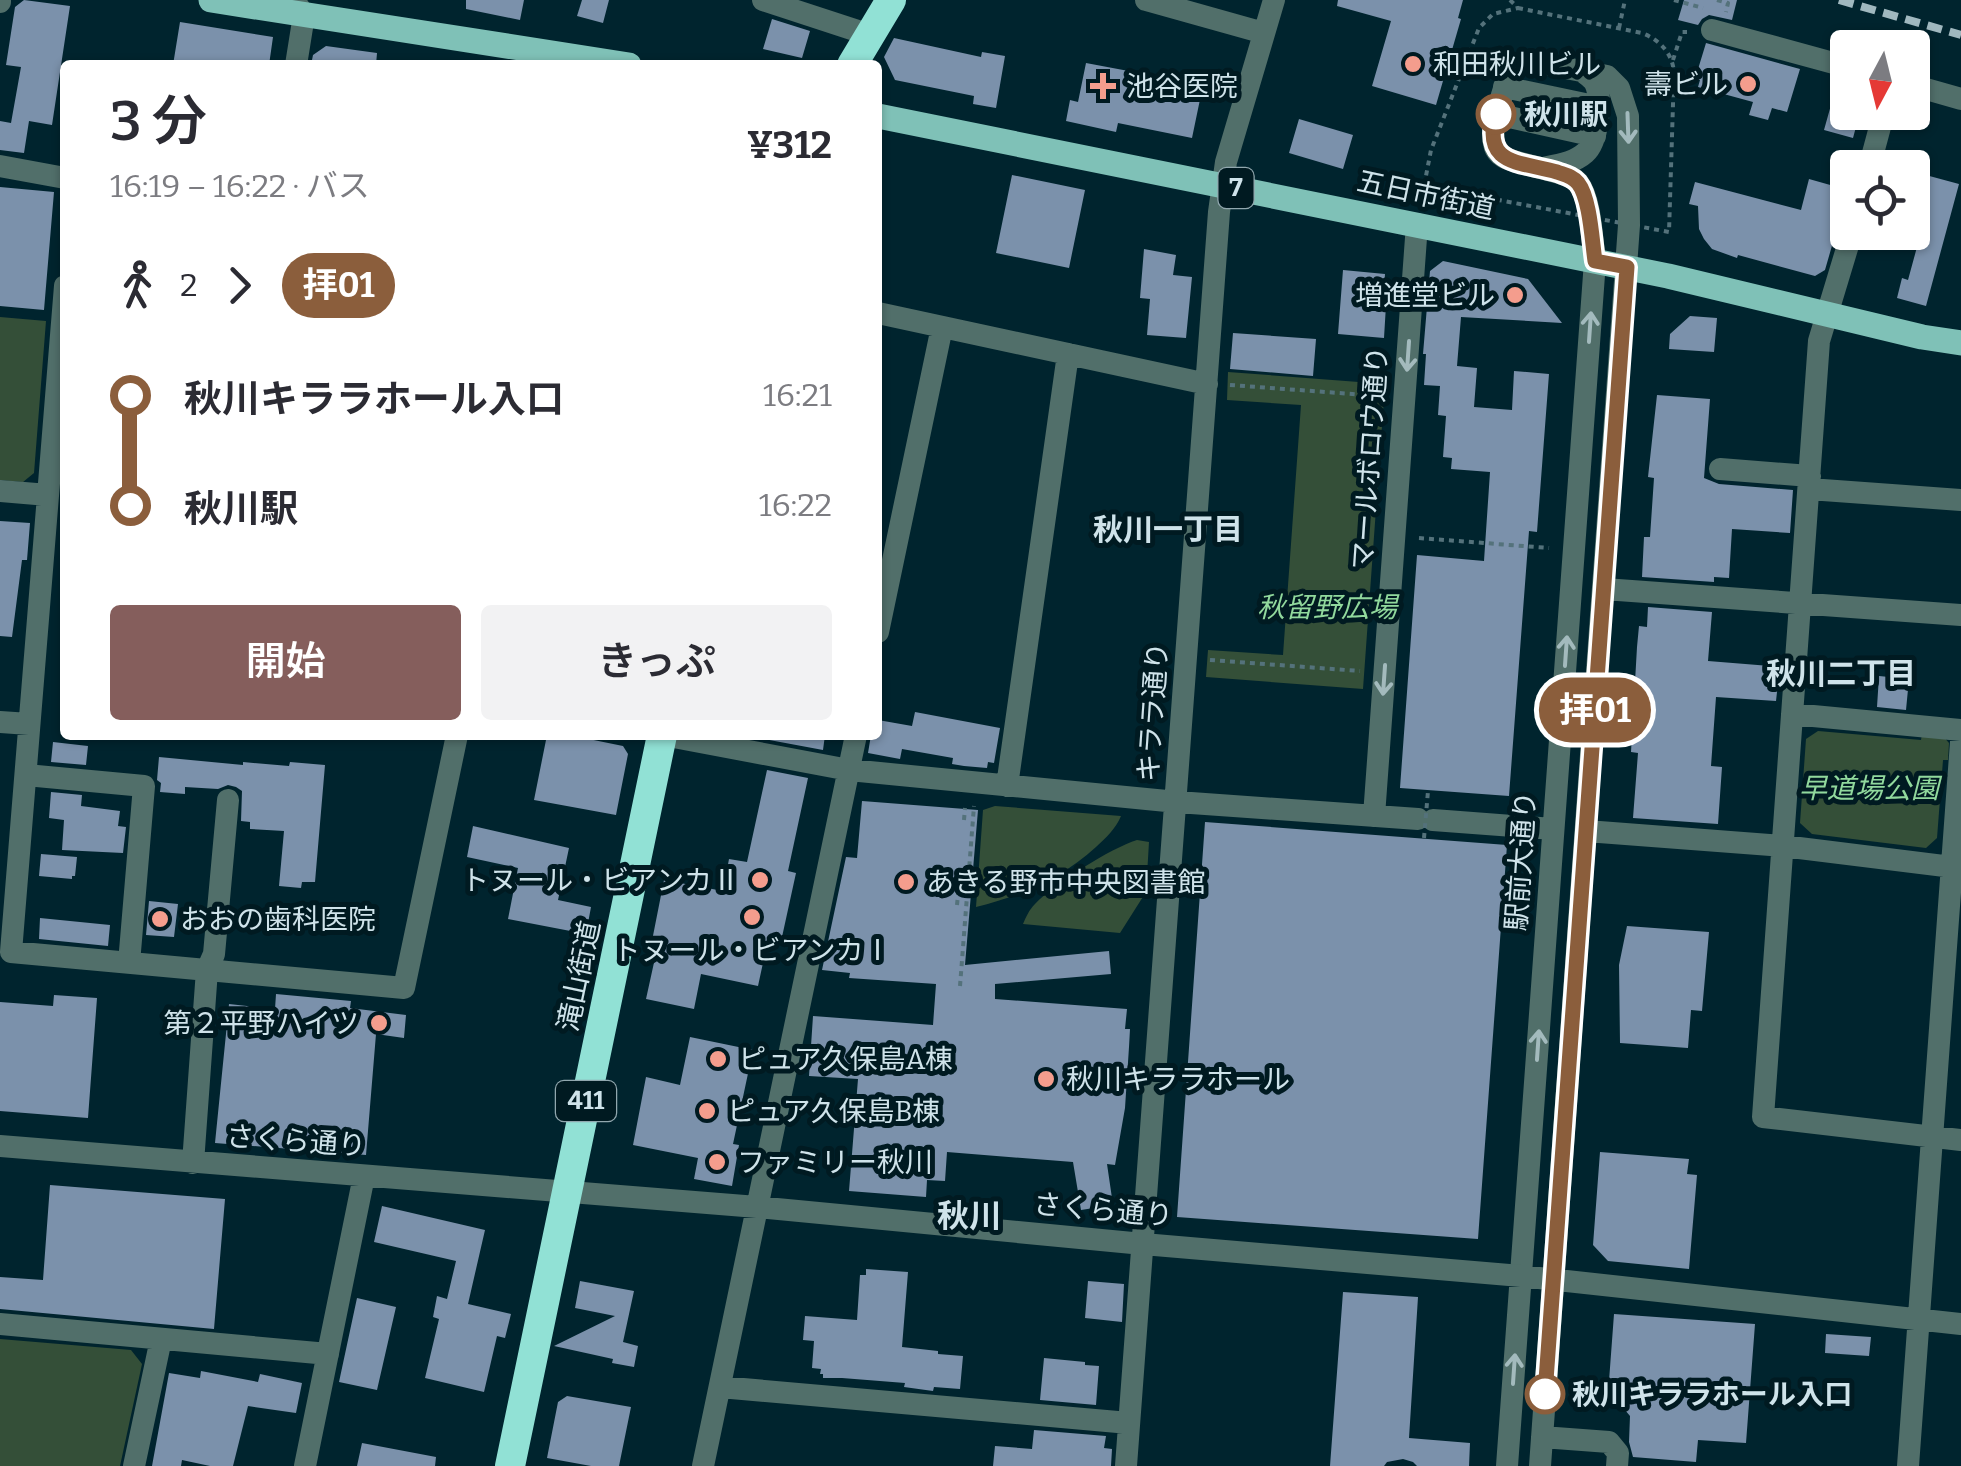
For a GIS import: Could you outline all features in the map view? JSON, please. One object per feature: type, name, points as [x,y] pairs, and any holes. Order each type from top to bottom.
[{"type":"highway","points":[[855,60],[891,0]]},
{"type":"highway","name":"滝山街道","points":[[510,1466],[661,740]]},
{"type":"main road","points":[[211,0],[299,8],[599,60]]},
{"type":"main road","name":"五日市街道","points":[[882,117],[1627,267],[1961,344]]},
{"type":"street","points":[[763,0],[870,34]]},
{"type":"street","points":[[1146,0],[1264,33]]},
{"type":"street","name":"キララ通り","points":[[1126,1466],[1222,186],[1274,0]]},
{"type":"street","points":[[296,60],[299,8]]},
{"type":"street","points":[[1712,30],[1830,63]]},
{"type":"street","points":[[1540,1466],[1627,267],[1626,106],[1619,88],[1606,76],[1530,61],[1510,73],[1496,114],[1492,142],[1505,159],[1542,168],[1572,162],[1586,153],[1595,136],[1599,95],[1594,80],[1583,72]]},
{"type":"street","points":[[1504,88],[1598,107]]},
{"type":"street","points":[[1930,91],[1961,99]]},
{"type":"street","points":[[1496,114],[1595,136]]},
{"type":"street","points":[[0,166],[60,177]]},
{"type":"street","name":"駅前大通り","points":[[1507,1466],[1595,261],[1580,186],[1571,177],[1542,168]]},
{"type":"street","name":"マールボロウ通り","points":[[1374,816],[1417,224]]},
{"type":"street","points":[[1847,250],[1820,341],[1792,714],[1785,741],[1782,846],[1763,1117],[1961,1140]]},
{"type":"street","points":[[882,315],[1206,384]]},
{"type":"street","points":[[882,613],[942,327]]},
{"type":"street","points":[[1007,786],[1068,354]]},
{"type":"street","points":[[60,371],[48,495],[54,569],[8,905],[12,952],[404,988],[456,740]]},
{"type":"street","points":[[1720,469],[1961,500]]},
{"type":"street","points":[[0,491],[48,495]]},
{"type":"street","points":[[1604,589],[1961,615]]},
{"type":"street","points":[[1792,714],[1961,730]]},
{"type":"street","points":[[0,722],[30,724]]},
{"type":"street","points":[[689,740],[848,770],[1176,802],[1374,816],[1425,826],[1553,829]]},
{"type":"street","points":[[703,1466],[855,740]]},
{"type":"street","points":[[1908,1466],[1932,1137],[1951,1005],[1961,742]]},
{"type":"street","points":[[26,775],[144,786],[129,962]]},
{"type":"street","points":[[193,1164],[207,970],[214,954],[228,800]]},
{"type":"street","points":[[1586,832],[1782,846],[1956,868]]},
{"type":"street","name":"さくら通り","points":[[0,1146],[757,1207],[1521,1276],[1961,1324]]},
{"type":"street","points":[[305,1466],[364,1176]]},
{"type":"street","points":[[0,1324],[328,1354]]},
{"type":"street","points":[[134,1466],[161,1339]]},
{"type":"street","points":[[720,1387],[1129,1423]]},
{"type":"street","points":[[1542,1437],[1609,1442],[1618,1452],[1617,1466]]},
{"type":"path","points":[[1510,0],[1518,8]]},
{"type":"path","points":[[1619,28],[1625,0]]},
{"type":"path","points":[[1673,60],[1682,32],[1712,30]]},
{"type":"path","points":[[1206,384],[1404,398]]},
{"type":"path","points":[[1395,536],[1574,550]]},
{"type":"path","points":[[1187,658],[1385,673]]},
{"type":"path","points":[[1425,826],[1428,791]]},
{"type":"path","points":[[964,820],[965,808]]},
{"type":"path","points":[[960,986],[974,809]]},
{"type":"path","points":[[958,905],[959,884]]},
{"type":"green space","points":[[0,317],[46,321],[34,473],[23,482],[0,480]]},
{"type":"green space","name":"秋留野広場","points":[[1228,372],[1385,384],[1363,689],[1206,677],[1208,650],[1283,655],[1301,405],[1227,400]]},
{"type":"green space","name":"早道場公園","points":[[1818,731],[1921,740],[1922,734],[1943,736],[1949,743],[1948,760],[1943,760],[1937,838],[1926,848],[1812,834],[1800,823],[1806,739]]},
{"type":"green space","points":[[995,806],[1121,816],[1103,840],[1055,877],[976,907],[983,810]]},
{"type":"green space","points":[[1137,840],[1149,842],[1146,892],[1120,933],[1023,924],[1033,906],[1055,887],[1098,858]]},
{"type":"green space","points":[[0,1339],[131,1350],[142,1364],[120,1466],[0,1466]]},
{"type":"building","points":[[24,0],[70,6],[52,125],[29,121],[24,153],[0,150],[0,121],[11,123],[21,67],[6,65],[15,7]]},
{"type":"building","points":[[466,0],[524,0],[520,20],[466,9]]},
{"type":"building","points":[[582,0],[609,0],[603,23],[577,16]]},
{"type":"building","points":[[1338,0],[1463,0],[1436,105],[1372,86],[1391,21],[1337,6]]},
{"type":"building","points":[[1684,0],[1737,0],[1732,20],[1709,15],[1698,25],[1678,20]]},
{"type":"building","points":[[772,19],[810,31],[802,58],[763,49]]},
{"type":"building","points":[[180,22],[273,37],[270,60],[174,60]]},
{"type":"building","points":[[894,38],[981,57],[982,52],[1005,56],[996,108],[973,104],[974,96],[895,80],[884,57]]},
{"type":"building","name":"壽ビル","points":[[1706,43],[1800,69],[1787,112],[1772,108],[1768,120],[1749,115],[1753,102],[1698,87],[1700,80],[1695,79]]},
{"type":"building","points":[[326,46],[377,53],[376,60],[312,60]]},
{"type":"building","points":[[1086,63],[1203,85],[1192,138],[1118,123],[1116,132],[1066,121],[1070,100],[1078,102]]},
{"type":"building","points":[[1830,109],[1830,130],[1855,130],[1853,138],[1824,130]]},
{"type":"building","points":[[1299,119],[1353,135],[1343,169],[1289,153]]},
{"type":"building","points":[[1012,175],[1085,190],[1069,268],[996,253]]},
{"type":"building","points":[[1930,176],[1959,184],[1926,306],[1897,298],[1902,278],[1908,280],[1916,250],[1930,250]]},
{"type":"building","points":[[1809,179],[1830,185],[1831,250],[1825,270],[1815,276],[1712,249],[1699,229],[1698,206],[1689,204],[1695,182],[1801,210]]},
{"type":"building","points":[[0,187],[54,192],[44,310],[0,306]]},
{"type":"building","points":[[1144,249],[1176,255],[1173,275],[1192,277],[1186,338],[1147,335],[1150,299],[1140,298]]},
{"type":"building","points":[[1443,261],[1528,279],[1562,323],[1461,317],[1457,366],[1477,368],[1474,407],[1512,410],[1514,371],[1549,374],[1537,532],[1529,531],[1509,796],[1400,788],[1417,555],[1484,561],[1490,472],[1451,469],[1452,458],[1443,457],[1446,416],[1438,415],[1440,386],[1424,385],[1430,271]]},
{"type":"building","points":[[1343,270],[1385,274],[1384,338],[1338,334]]},
{"type":"building","points":[[1690,316],[1717,318],[1714,352],[1669,349],[1670,334]]},
{"type":"building","points":[[1233,333],[1316,339],[1313,376],[1230,369]]},
{"type":"building","points":[[1657,395],[1710,399],[1704,478],[1719,484],[1793,490],[1790,533],[1732,529],[1729,578],[1714,577],[1714,582],[1642,577],[1644,537],[1650,537],[1654,478],[1648,477]]},
{"type":"building","points":[[0,521],[30,523],[12,637],[0,636]]},
{"type":"building","points":[[1648,607],[1712,612],[1708,661],[1770,666],[1768,682],[1778,683],[1776,701],[1716,697],[1711,766],[1722,767],[1718,824],[1633,818],[1638,753],[1631,752],[1637,647],[1639,626],[1647,627]]},
{"type":"building","points":[[1879,676],[1909,679],[1906,710],[1877,707]]},
{"type":"building","points":[[915,712],[1000,728],[994,763],[988,762],[987,768],[964,766],[952,764],[953,758],[902,749],[900,759],[868,753],[870,740],[882,740],[882,721],[912,726]]},
{"type":"building","points":[[546,740],[594,740],[623,746],[628,754],[616,815],[534,800]]},
{"type":"building","points":[[769,740],[824,740],[823,750]]},
{"type":"building","points":[[53,742],[88,746],[86,765],[51,762]]},
{"type":"building","points":[[159,757],[243,765],[325,765],[315,882],[302,882],[301,888],[279,886],[284,831],[250,829],[250,822],[241,821],[242,791],[236,787],[185,787],[185,794],[160,792]]},
{"type":"building","points":[[767,770],[808,778],[788,871],[796,873],[782,937],[769,935],[758,986],[701,974],[694,1009],[646,999],[655,958],[649,956],[664,880],[723,891],[729,859],[747,862]]},
{"type":"building","points":[[51,792],[82,795],[81,806],[120,811],[118,826],[126,827],[123,853],[62,850],[64,820],[49,818]]},
{"type":"building","points":[[862,801],[978,810],[965,965],[1109,951],[1111,974],[995,984],[995,999],[1127,1009],[1125,1029],[1130,1029],[1125,1108],[1115,1165],[1107,1164],[1113,1205],[1081,1210],[1073,1162],[947,1152],[945,1181],[927,1180],[926,1197],[849,1191],[858,1079],[809,1076],[813,1016],[933,1025],[936,984],[849,978],[850,973],[822,970],[846,857],[857,858]]},
{"type":"building","points":[[1205,822],[1507,845],[1478,1239],[1177,1217]]},
{"type":"building","points":[[473,826],[569,848],[558,900],[591,907],[586,934],[508,919],[518,868],[467,857]]},
{"type":"building","points":[[41,854],[77,857],[75,876],[39,876]]},
{"type":"building","name":"おおの歯科医院","points":[[149,901],[178,904],[174,937],[146,935]]},
{"type":"building","points":[[40,918],[110,925],[108,946],[39,939]]},
{"type":"building","points":[[1627,926],[1709,932],[1702,1011],[1691,1010],[1688,1048],[1620,1043],[1619,965]]},
{"type":"building","points":[[276,994],[351,1001],[350,1008],[406,1015],[404,1038],[376,1034],[366,1155],[215,1143],[229,1004],[275,1009]]},
{"type":"building","points":[[54,995],[97,998],[88,1118],[0,1111],[0,1002],[53,1006]]},
{"type":"building","points":[[690,1037],[753,1050],[733,1144],[739,1145],[732,1186],[694,1179],[698,1158],[633,1145],[646,1077],[680,1085]]},
{"type":"building","points":[[1600,1152],[1689,1159],[1687,1174],[1697,1175],[1689,1269],[1608,1261],[1593,1245]]},
{"type":"building","points":[[50,1185],[225,1199],[214,1329],[0,1309],[0,1277],[43,1280]]},
{"type":"building","points":[[382,1206],[485,1230],[468,1304],[511,1314],[505,1338],[497,1336],[484,1392],[425,1378],[439,1319],[433,1317],[437,1296],[447,1299],[456,1261],[374,1242]]},
{"type":"building","points":[[866,1269],[908,1272],[902,1347],[963,1356],[960,1389],[934,1387],[933,1391],[904,1387],[905,1383],[823,1378],[821,1369],[812,1368],[814,1341],[803,1340],[805,1316],[857,1320],[860,1275],[866,1275]]},
{"type":"building","points":[[580,1281],[634,1291],[623,1342],[638,1346],[634,1367],[554,1346],[615,1316],[575,1308]]},
{"type":"building","points":[[1088,1281],[1124,1284],[1122,1322],[1085,1318]]},
{"type":"building","points":[[1343,1292],[1418,1297],[1409,1438],[1470,1443],[1469,1466],[1417,1466],[1403,1459],[1384,1466],[1330,1466]]},
{"type":"building","points":[[357,1298],[396,1307],[377,1390],[339,1382]]},
{"type":"building","points":[[1614,1314],[1755,1324],[1746,1443],[1698,1440],[1696,1462],[1633,1457],[1630,1416],[1604,1385],[1609,1381]]},
{"type":"building","points":[[1826,1334],[1871,1337],[1869,1356],[1825,1353]]},
{"type":"building","points":[[1044,1358],[1099,1366],[1096,1405],[1040,1400]]},
{"type":"building","points":[[201,1371],[258,1382],[260,1374],[302,1383],[296,1413],[248,1406],[233,1466],[182,1460],[181,1466],[152,1466],[169,1373],[200,1378]]},
{"type":"building","points":[[567,1396],[631,1407],[619,1466],[591,1466],[547,1458],[558,1402]]},
{"type":"building","points":[[1034,1430],[1106,1436],[1104,1448],[1112,1449],[1111,1466],[993,1466],[995,1446],[1032,1449]]},
{"type":"building","points":[[362,1443],[436,1457],[435,1466],[357,1466]]},
{"type":"railway","points":[[1839,0],[1961,35]]},
{"type":"bus line","name":"拝01","points":[[1496,114],[1492,142],[1495,150],[1505,159],[1576,181],[1584,193],[1595,261],[1627,267],[1545,1394]]},
{"type":"place","name":"和田秋川ビル","points":[[1413,64]]},
{"type":"place","name":"壽ビル","points":[[1748,84]]},
{"type":"place","name":"池谷医院","points":[[1103,86]]},
{"type":"place","name":"秋川駅","points":[[1496,114]]},
{"type":"place","name":"増進堂ビル","points":[[1515,295]]},
{"type":"place","name":"トヌール・ビアンカⅡ","points":[[760,880]]},
{"type":"place","name":"あきる野市中央図書館","points":[[906,882]]},
{"type":"place","name":"トヌール・ビアンカⅠ","points":[[752,917]]},
{"type":"place","name":"おおの歯科医院","points":[[160,919]]},
{"type":"place","name":"第２平野ハイツ","points":[[379,1023]]},
{"type":"place","name":"ピュア久保島A棟","points":[[718,1059]]},
{"type":"place","name":"秋川キララホール","points":[[1046,1079]]},
{"type":"place","name":"ピュア久保島B棟","points":[[707,1111]]},
{"type":"place","name":"ファミリー秋川","points":[[717,1162]]},
{"type":"place","name":"秋川キララホール入口","points":[[1545,1394]]},
{"type":"district","name":"秋川一丁目","points":[[1168,530]]},
{"type":"district","name":"秋川二丁目","points":[[1841,674]]},
{"type":"district","name":"秋川","points":[[969,1216]]}]
